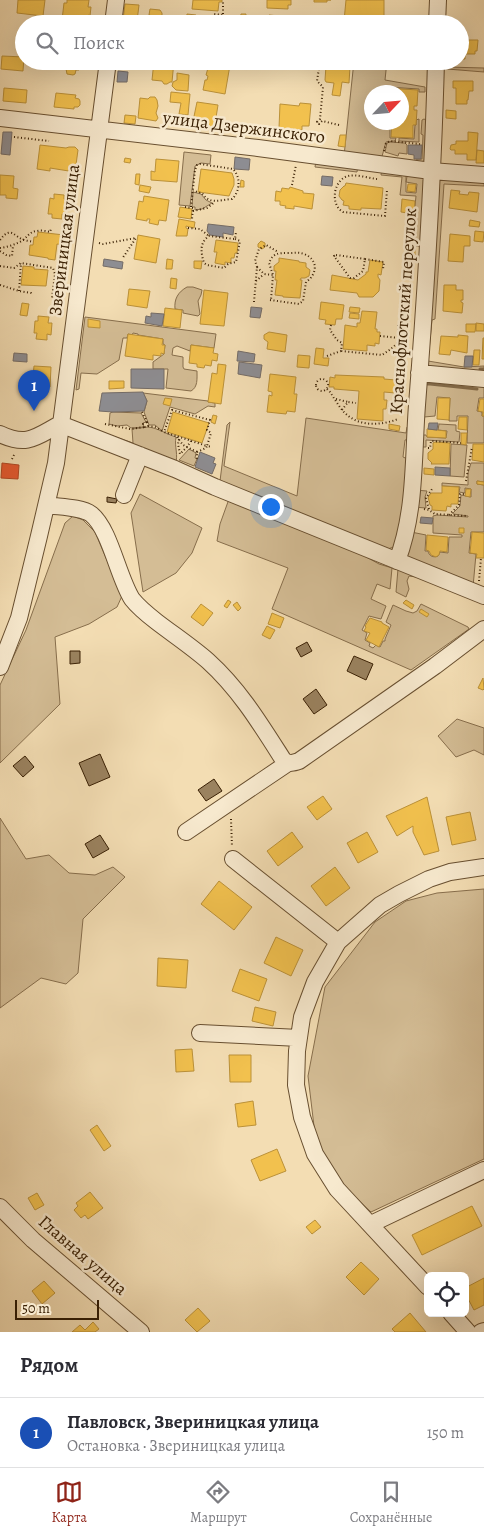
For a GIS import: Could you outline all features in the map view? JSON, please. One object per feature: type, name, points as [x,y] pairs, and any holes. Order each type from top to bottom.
[{"type":"street","points":[[114,15],[116,0]]},
{"type":"street","points":[[437,15],[438,0]]},
{"type":"street","name":"Звериницкая улица","points":[[0,667],[18,618],[47,505],[56,458],[107,70]]},
{"type":"street","name":"Краснофлотский переулок","points":[[397,561],[403,546],[411,502],[427,272],[436,70]]},
{"type":"street","name":"улица Дзержинского","points":[[0,118],[258,148],[431,171],[484,175]]},
{"type":"street","points":[[420,373],[484,379]]},
{"type":"street","points":[[2,441],[32,439],[60,424],[397,561],[481,590]]},
{"type":"street","points":[[124,495],[140,455]]},
{"type":"street","points":[[47,505],[80,510],[89,513],[96,519],[107,538],[127,590],[138,607],[207,660],[230,683],[288,763]]},
{"type":"street","points":[[186,832],[288,763],[291,764],[299,761],[435,666],[484,629]]},
{"type":"street","points":[[233,859],[338,942]]},
{"type":"street","points":[[424,1283],[337,1189],[315,1154],[302,1116],[296,1085],[297,1051],[302,1017],[315,982],[338,942],[380,906],[399,894],[429,879],[450,872],[484,867]]},
{"type":"street","points":[[200,1033],[299,1038]]},
{"type":"street","points":[[371,1224],[484,1170]]},
{"type":"street","name":"Главная улица","points":[[0,1207],[33,1240],[141,1332]]},
{"type":"street","points":[[455,1317],[468,1332]]},
{"type":"path","points":[[214,15],[223,14],[223,0]]},
{"type":"path","points":[[319,70],[317,80],[323,87],[321,120],[339,124]]},
{"type":"path","points":[[14,137],[49,141]]},
{"type":"path","points":[[384,152],[386,142],[390,141],[420,144]]},
{"type":"path","points":[[192,219],[193,208],[191,207],[195,170],[197,165],[233,169],[236,171],[239,180],[238,189],[232,199],[214,202],[206,199],[202,193],[193,191]]},
{"type":"path","points":[[292,185],[296,165]]},
{"type":"path","points":[[377,179],[352,176],[343,178],[336,187],[335,203],[339,210],[385,216],[387,190]]},
{"type":"path","points":[[193,211],[207,208],[214,202]]},
{"type":"path","points":[[186,207],[191,207]]},
{"type":"path","points":[[188,228],[200,229],[209,236],[240,241],[236,262],[228,264],[224,268],[207,266],[204,263],[202,245],[204,239],[209,236]]},
{"type":"path","points":[[13,245],[12,256],[6,255],[0,250],[23,240],[36,230],[50,232],[50,229]]},
{"type":"path","points":[[235,239],[236,232]]},
{"type":"path","points":[[0,240],[4,235],[11,233],[23,240],[33,242]]},
{"type":"path","points":[[103,244],[136,238],[122,260]]},
{"type":"path","points":[[254,302],[256,254],[261,247],[266,245],[279,253]]},
{"type":"path","points":[[295,252],[305,254],[313,261],[314,272],[306,282],[301,303],[270,300],[273,275],[269,263],[275,254],[279,253],[295,252]]},
{"type":"path","points":[[365,259],[363,271],[354,278],[350,278],[334,256],[365,259],[384,262],[383,268]]},
{"type":"path","points":[[19,291],[21,263]]},
{"type":"path","points":[[0,266],[14,268],[21,263],[52,268],[55,274],[52,298]]},
{"type":"path","points":[[256,267],[264,274],[273,275]]},
{"type":"path","points":[[256,281],[264,274]]},
{"type":"path","points":[[0,285],[31,293],[32,295]]},
{"type":"path","points":[[331,325],[330,330],[337,340],[342,342],[341,351]]},
{"type":"path","points":[[398,326],[402,339]]},
{"type":"path","points":[[380,336],[412,340]]},
{"type":"path","points":[[327,356],[341,351],[382,355],[402,339]]},
{"type":"path","points":[[325,379],[328,384],[326,389],[319,390],[316,386],[318,380],[325,379]]},
{"type":"path","points":[[326,389],[336,399],[342,410],[361,423],[383,424],[398,419]]},
{"type":"path","points":[[336,399],[356,402]]},
{"type":"path","points":[[342,410],[348,402]]},
{"type":"path","points":[[164,432],[172,410],[210,420],[207,430],[211,433],[207,446],[197,452]]},
{"type":"path","points":[[142,412],[147,422],[146,426]]},
{"type":"path","points":[[105,424],[130,429],[146,426],[155,427],[178,438],[212,447]]},
{"type":"path","points":[[178,438],[180,454],[191,441]]},
{"type":"path","points":[[178,438],[183,445],[197,452]]},
{"type":"path","points":[[426,448],[430,448],[430,441],[461,443]]},
{"type":"path","points":[[466,481],[472,446]]},
{"type":"path","points":[[197,452],[197,459]]},
{"type":"path","points":[[430,510],[426,498],[432,489]]},
{"type":"path","points":[[449,515],[459,505],[460,494],[465,494]]},
{"type":"path","points":[[421,509],[430,510],[435,514],[467,516]]},
{"type":"path","points":[[481,558],[481,590]]},
{"type":"path","points":[[230,802],[233,859]]},
{"type":"shaded area","points":[[469,68],[484,68],[484,72],[459,70],[469,70]]},
{"type":"shaded area","points":[[353,70],[386,70],[385,80],[425,87],[425,92],[419,92],[419,89],[409,88],[409,85],[364,85],[364,130],[390,130],[390,138],[396,138],[395,141],[386,142],[381,160],[344,156]]},
{"type":"shaded area","points":[[419,119],[419,142],[399,141],[399,138],[414,139],[416,120]]},
{"type":"shaded area","points":[[422,120],[430,122],[427,163],[415,165],[417,159],[422,159],[423,135],[421,134]]},
{"type":"shaded area","points":[[387,143],[405,143],[407,145],[407,154],[399,153],[398,156],[385,152]]},
{"type":"shaded area","points":[[184,152],[211,155],[210,164],[201,163],[195,166],[190,206],[179,205]]},
{"type":"shaded area","points":[[316,161],[358,165],[357,172],[315,167]]},
{"type":"shaded area","points":[[382,168],[406,171],[406,182],[408,171],[418,174],[424,180],[424,247],[411,246],[416,196],[400,195],[402,177],[381,175]],"holes":[[[406,182],[417,184],[416,193],[406,192]]]},
{"type":"shaded area","points":[[436,179],[484,179],[484,186],[444,184],[435,319],[432,320],[428,361],[464,367],[484,366],[484,376],[427,370]]},
{"type":"shaded area","points":[[193,192],[201,194],[212,203],[202,209],[195,210],[195,207],[192,207]]},
{"type":"shaded area","points":[[187,287],[202,290],[198,301],[200,314],[198,316],[175,309],[177,296]]},
{"type":"shaded area","points":[[85,317],[216,334],[214,348],[191,345],[190,351],[177,346],[173,348],[172,355],[183,357],[184,369],[197,371],[197,382],[191,391],[166,388],[168,369],[153,369],[153,362],[164,354],[165,345],[163,344],[163,339],[133,333],[132,335],[128,334],[127,338],[123,338],[119,360],[97,374],[81,373],[79,389],[76,390]]},
{"type":"shaded area","points":[[422,382],[484,382],[484,398],[479,398],[477,411],[482,412],[482,416],[484,416],[484,443],[467,443],[468,416],[457,416],[457,421],[449,421],[450,398],[437,397],[435,416],[424,417]]},
{"type":"shaded area","points":[[143,393],[208,401],[215,403],[215,407],[208,406],[195,414],[170,407],[162,431],[155,425],[149,425],[144,412],[147,401]]},
{"type":"shaded area","points":[[110,413],[141,413],[146,422],[143,423],[144,427],[131,428],[127,425],[117,426],[109,424]]},
{"type":"shaded area","points":[[306,418],[406,433],[407,427],[412,431],[412,439],[405,440],[403,457],[410,460],[396,546],[388,549],[220,481],[227,425],[230,422],[224,466],[297,496]]},
{"type":"shaded area","points":[[439,424],[456,425],[456,431],[460,432],[459,442],[426,440],[426,447],[419,447],[422,435],[446,438],[447,431],[438,430]]},
{"type":"shaded area","points":[[148,427],[176,437],[177,458],[175,465],[107,434],[133,443],[132,429]]},
{"type":"shaded area","points":[[451,444],[467,445],[464,477],[450,476]]},
{"type":"shaded area","points":[[189,449],[196,453],[195,458],[197,459],[194,466],[179,460]]},
{"type":"shaded area","points":[[471,463],[484,463],[484,482],[477,481],[477,484],[484,485],[484,532],[471,532],[469,553],[476,554],[473,587],[412,563],[405,554],[411,532],[426,535],[425,551],[428,551],[433,557],[438,556],[440,552],[448,553],[449,537],[462,537],[462,535],[433,533],[433,516],[468,517],[453,513],[460,506],[461,495],[471,497],[471,489],[465,488],[465,493],[459,492],[460,487],[442,486],[442,483],[468,485],[468,473]]},
{"type":"shaded area","points":[[415,490],[427,491],[425,497],[426,508],[413,507]]},
{"type":"shaded area","points":[[140,494],[202,528],[192,553],[176,573],[143,592],[131,513]]},
{"type":"shaded area","points":[[229,499],[341,543],[379,564],[392,568],[390,589],[377,584],[371,599],[386,606],[381,619],[369,616],[362,630],[367,633],[365,640],[370,643],[369,646],[373,648],[376,645],[380,647],[383,641],[385,641],[391,625],[386,622],[393,605],[413,613],[417,611],[421,604],[469,629],[411,670],[272,609],[288,568],[217,541],[220,524]]},
{"type":"shaded area","points":[[73,516],[83,520],[95,532],[122,596],[117,607],[89,624],[55,637],[60,704],[0,763],[0,685],[26,630],[65,523]]},
{"type":"shaded area","points":[[398,569],[416,576],[409,576],[407,581],[409,589],[406,597],[396,592]]},
{"type":"shaded area","points":[[457,719],[484,728],[484,755],[474,750],[456,757],[438,736]]},
{"type":"shaded area","points":[[0,818],[26,859],[49,855],[69,873],[95,875],[113,867],[125,877],[83,919],[78,973],[66,984],[41,978],[0,1008]]},
{"type":"shaded area","points":[[484,889],[484,1159],[371,1212],[340,1183],[316,1143],[308,1076],[325,987],[375,922],[406,901],[437,893]]},
{"type":"building: Жильё","points":[[18,0],[45,0],[43,15],[17,13]]},
{"type":"building: Жильё","points":[[67,0],[89,0],[88,7],[91,7],[90,15],[63,15],[64,3],[67,3]]},
{"type":"building: Жильё","points":[[193,0],[222,0],[222,2],[219,2],[218,11],[192,9]]},
{"type":"building: Жильё","points":[[267,0],[291,0],[291,5],[288,5],[288,9],[267,8]]},
{"type":"building: Жильё","points":[[314,0],[327,0],[327,2],[314,2]]},
{"type":"building: Жильё","points":[[346,0],[384,0],[384,15],[345,15]]},
{"type":"building: Жильё","points":[[125,4],[139,5],[138,15],[124,15]]},
{"type":"building: Жильё","points":[[150,9],[160,10],[162,13],[162,15],[149,15]]},
{"type":"building: Жильё","points":[[469,40],[478,40],[475,54],[469,54]]},
{"type":"building: Жильё","points":[[2,56],[15,57],[15,70],[23,70],[23,71],[1,69]]},
{"type":"building: Жильё","points":[[66,70],[76,70],[73,75],[67,74]]},
{"type":"building: Жильё","points":[[153,70],[173,70],[172,82],[164,84],[162,81],[152,80]]},
{"type":"building: Жильё","points":[[207,70],[229,70],[225,94],[203,90],[208,76],[206,75]]},
{"type":"building: Жильё","points":[[326,70],[350,70],[349,83],[342,82],[340,96],[332,95],[334,83],[326,82]]},
{"type":"building: Жильё","points":[[177,73],[189,75],[188,91],[176,90],[172,86],[173,82],[177,80]]},
{"type":"building: Жильё","points":[[453,81],[473,81],[473,91],[469,91],[467,104],[456,104],[456,88],[453,88]]},
{"type":"building: Жильё","points":[[4,88],[27,90],[26,103],[3,101]]},
{"type":"building: Жильё","points":[[409,89],[418,90],[417,106],[414,106],[414,110],[417,110],[416,125],[413,125],[413,138],[391,137],[391,130],[409,130]]},
{"type":"building: Жильё","points":[[171,92],[190,94],[188,115],[179,114],[181,103],[170,102]]},
{"type":"building: Жильё","points":[[56,93],[76,95],[75,98],[79,99],[80,105],[74,107],[74,109],[54,107]]},
{"type":"building: Жильё","points":[[155,97],[157,100],[156,113],[158,118],[156,121],[138,118],[140,98],[148,99]]},
{"type":"building: Жильё","points":[[197,102],[218,105],[214,130],[192,126]]},
{"type":"building: Жильё","points":[[300,103],[311,104],[309,126],[302,126],[302,130],[279,128],[280,104],[299,106]]},
{"type":"building: Жильё","points":[[446,110],[456,111],[456,119],[446,118]]},
{"type":"building: Жильё","points":[[125,115],[136,116],[135,124],[124,123]]},
{"type":"building: Жильё","points":[[468,132],[478,133],[476,160],[467,160],[467,154],[455,154],[455,150],[450,149],[451,145],[456,144],[456,141],[468,141]]},
{"type":"building: Жильё","points":[[340,135],[346,135],[345,147],[338,146]]},
{"type":"building: Жильё","points":[[40,145],[66,148],[75,147],[78,150],[75,172],[50,168],[50,171],[37,169]]},
{"type":"building: Жильё","points":[[477,150],[484,151],[484,163],[476,163]]},
{"type":"building: Жильё","points":[[125,158],[131,159],[130,163],[124,162]]},
{"type":"building: Жильё","points":[[156,159],[179,161],[177,182],[151,180],[151,171],[155,172]]},
{"type":"building: Жильё","points":[[201,169],[232,173],[234,185],[229,196],[198,192]]},
{"type":"building: Жильё","points":[[136,174],[140,174],[139,185],[135,184]]},
{"type":"building: Жильё","points":[[0,175],[14,176],[13,188],[18,189],[17,199],[6,198],[6,195],[0,195]]},
{"type":"building: Жильё","points":[[241,180],[244,181],[244,187],[240,187]]},
{"type":"building: Жильё","points":[[346,183],[383,188],[381,209],[349,209],[349,206],[343,205],[344,201],[339,196],[340,190]]},
{"type":"building: Жильё","points":[[408,184],[416,184],[415,192],[407,191]]},
{"type":"building: Жильё","points":[[140,185],[151,187],[149,193],[139,191]]},
{"type":"building: Жильё","points":[[290,187],[303,191],[303,193],[314,194],[312,209],[294,206],[294,209],[285,208],[286,206],[280,205],[280,201],[275,201],[276,191],[281,192],[282,188],[289,189]]},
{"type":"building: Жильё","points":[[451,190],[460,191],[459,194],[468,195],[469,192],[479,193],[477,212],[449,208]]},
{"type":"building: Жильё","points":[[54,194],[64,195],[64,199],[67,200],[65,215],[62,214],[62,219],[52,218],[52,214],[48,214],[50,198],[54,199]]},
{"type":"building: Жильё","points":[[144,196],[169,200],[166,221],[159,220],[158,225],[149,223],[150,219],[147,219],[147,221],[136,219],[139,201],[143,202]]},
{"type":"building: Жильё","points":[[402,199],[415,201],[414,214],[401,212]]},
{"type":"building: Жильё","points":[[180,207],[192,209],[191,219],[178,217]]},
{"type":"building: Жильё","points":[[179,219],[195,222],[194,228],[186,226],[188,229],[187,236],[176,236]]},
{"type":"building: Жильё","points":[[470,220],[480,222],[479,227],[469,226]]},
{"type":"building: Жильё","points":[[475,231],[484,232],[483,242],[474,241]]},
{"type":"building: Жильё","points":[[38,232],[64,235],[62,245],[57,244],[55,260],[29,255],[30,245],[33,245],[34,237],[37,237]]},
{"type":"building: Жильё","points":[[450,234],[470,236],[470,246],[464,246],[463,262],[448,261]]},
{"type":"building: Жильё","points":[[138,235],[160,239],[156,263],[134,259]]},
{"type":"building: Жильё","points":[[216,240],[238,243],[237,253],[235,253],[234,258],[231,258],[231,263],[225,262],[225,265],[215,263],[217,252],[214,252]]},
{"type":"building: Жильё","points":[[261,241],[265,243],[265,247],[262,249],[258,247]]},
{"type":"building: Жильё","points":[[410,248],[415,249],[415,256],[409,255]]},
{"type":"building: Жильё","points":[[279,258],[306,263],[306,267],[310,270],[309,276],[300,280],[302,280],[300,298],[275,295],[277,280],[275,280],[276,271],[274,271],[274,266],[279,262]]},
{"type":"building: Жильё","points":[[167,259],[173,260],[172,269],[166,269]]},
{"type":"building: Жильё","points":[[370,260],[383,262],[381,275],[378,274],[380,280],[379,291],[373,297],[359,297],[357,293],[330,290],[332,275],[358,280],[368,272]]},
{"type":"building: Жильё","points":[[194,261],[202,261],[201,269],[194,268]]},
{"type":"building: Жильё","points":[[23,266],[48,270],[46,286],[21,285]]},
{"type":"building: Жильё","points":[[58,268],[65,268],[64,273],[58,273]]},
{"type":"building: Жильё","points":[[171,278],[177,279],[176,289],[170,288]]},
{"type":"building: Жильё","points":[[444,285],[456,285],[456,290],[463,290],[463,300],[461,300],[463,303],[462,313],[443,311]]},
{"type":"building: Жильё","points":[[129,289],[150,291],[147,308],[127,305]]},
{"type":"building: Жильё","points":[[204,290],[228,293],[224,326],[200,324]]},
{"type":"building: Жильё","points":[[321,302],[344,305],[342,319],[336,319],[335,325],[325,324],[326,320],[319,319]]},
{"type":"building: Жильё","points":[[22,303],[29,304],[27,316],[20,315]]},
{"type":"building: Жильё","points":[[350,307],[360,308],[359,313],[349,312]]},
{"type":"building: Жильё","points":[[165,308],[182,310],[180,328],[163,326]]},
{"type":"building: Жильё","points":[[362,311],[377,312],[375,329],[377,329],[377,332],[380,332],[379,344],[375,343],[375,346],[367,345],[367,351],[343,349],[345,325],[357,327],[357,323],[360,323]]},
{"type":"building: Жильё","points":[[350,313],[359,314],[359,319],[349,318]]},
{"type":"building: Жильё","points":[[38,316],[49,317],[48,323],[52,323],[51,335],[47,334],[47,340],[36,339],[37,333],[34,333],[35,321],[38,321]]},
{"type":"building: Жильё","points":[[88,319],[100,321],[100,328],[88,327]]},
{"type":"building: Жильё","points":[[476,323],[484,324],[484,331],[476,331]]},
{"type":"building: Жильё","points":[[466,324],[476,324],[475,332],[466,332]]},
{"type":"building: Жильё","points":[[269,332],[287,335],[285,352],[267,349],[268,342],[264,339],[264,335]]},
{"type":"building: Жильё","points":[[128,334],[163,339],[162,345],[165,345],[164,354],[161,353],[161,356],[153,355],[153,360],[125,356]]},
{"type":"building: Жильё","points":[[458,335],[468,336],[467,353],[451,350],[450,355],[439,354],[441,336],[458,337]]},
{"type":"building: Жильё","points":[[483,338],[484,359],[482,359]]},
{"type":"building: Жильё","points":[[191,345],[214,348],[213,353],[218,354],[217,361],[212,360],[211,366],[205,365],[204,368],[197,367],[197,364],[189,363]]},
{"type":"building: Жильё","points":[[316,348],[324,349],[323,358],[329,358],[328,366],[314,364]]},
{"type":"building: Жильё","points":[[474,350],[480,350],[479,365],[473,365]]},
{"type":"building: Жильё","points":[[298,355],[310,356],[309,368],[297,367]]},
{"type":"building: Жильё","points":[[218,364],[226,365],[221,404],[208,402],[212,373],[217,374]]},
{"type":"building: Жильё","points":[[34,366],[51,367],[50,387],[32,386]]},
{"type":"building: Жильё","points":[[270,374],[296,377],[294,394],[297,394],[295,412],[287,411],[286,414],[267,412],[269,395],[272,396],[272,392],[268,391]]},
{"type":"building: Жильё","points":[[335,375],[384,377],[384,379],[396,380],[395,393],[384,392],[384,400],[387,400],[386,409],[383,409],[383,421],[357,419],[359,391],[329,387],[330,377],[335,378]]},
{"type":"building: Жильё","points":[[109,381],[124,381],[124,388],[109,389]]},
{"type":"building: Жильё","points":[[165,398],[172,399],[170,406],[163,404]]},
{"type":"building: Жильё","points":[[438,398],[450,398],[449,420],[437,419]]},
{"type":"building: Жильё","points":[[480,399],[484,399],[484,416],[482,416],[483,412],[478,411]]},
{"type":"building: Жильё","points":[[173,412],[209,423],[202,443],[167,432]]},
{"type":"building: Жильё","points":[[213,415],[217,416],[215,424],[211,422]]},
{"type":"building: Жильё","points":[[459,417],[467,417],[467,430],[458,429]]},
{"type":"building: Жильё","points":[[389,424],[400,426],[399,431],[389,429]]},
{"type":"building: Жильё","points":[[427,429],[446,431],[446,438],[427,437]]},
{"type":"building: Жильё","points":[[461,433],[467,433],[466,445],[461,444]]},
{"type":"building: Жильё","points":[[433,443],[450,443],[449,464],[431,464],[428,459],[428,453],[433,449]]},
{"type":"building: Жильё","points":[[473,444],[484,444],[484,462],[472,460]]},
{"type":"building: Жильё","points":[[424,468],[434,469],[434,475],[424,474]]},
{"type":"building: Жильё","points":[[477,481],[484,482],[484,485],[477,484]]},
{"type":"building: Жильё","points":[[442,486],[459,487],[458,504],[451,504],[451,507],[447,506],[446,511],[432,510],[428,497],[431,493],[442,493]]},
{"type":"building: Жильё","points":[[466,489],[471,489],[470,497],[465,496]]},
{"type":"building: Жильё","points":[[459,528],[464,528],[464,533],[459,533]]},
{"type":"building: Жильё","points":[[472,532],[484,533],[484,558],[476,558],[477,554],[470,553]]},
{"type":"building: Жильё","points":[[427,535],[448,537],[447,552],[440,551],[436,557],[431,555],[426,550]]},
{"type":"building: Жильё","points":[[228,600],[231,602],[227,608],[224,606]]},
{"type":"building: Жильё","points":[[406,600],[414,605],[412,609],[403,603]]},
{"type":"building: Жильё","points":[[237,602],[241,608],[238,611],[233,605]]},
{"type":"building: Жильё","points":[[201,604],[213,613],[203,626],[191,617]]},
{"type":"building: Жильё","points":[[421,609],[429,614],[427,617],[419,612]]},
{"type":"building: Жильё","points":[[272,613],[284,618],[280,628],[268,624]]},
{"type":"building: Жильё","points":[[370,618],[382,622],[389,627],[379,647],[366,640],[370,633],[364,631]]},
{"type":"building: Жильё","points":[[267,626],[275,630],[270,639],[262,635]]},
{"type":"building: Жильё","points":[[483,678],[484,689],[483,690],[478,688]]},
{"type":"building: Жильё","points":[[323,796],[332,809],[317,820],[307,807]]},
{"type":"building: Жильё","points":[[427,797],[439,851],[424,855],[413,832],[413,826],[397,836],[386,816]]},
{"type":"building: Жильё","points":[[470,812],[476,840],[452,845],[446,817]]},
{"type":"building: Жильё","points":[[292,832],[303,847],[278,866],[267,851]]},
{"type":"building: Жильё","points":[[367,832],[378,852],[358,863],[347,843]]},
{"type":"building: Жильё","points":[[335,867],[350,888],[326,906],[311,886]]},
{"type":"building: Жильё","points":[[219,881],[252,907],[234,930],[201,904]]},
{"type":"building: Жильё","points":[[276,937],[303,950],[291,976],[264,963]]},
{"type":"building: Жильё","points":[[158,958],[188,960],[186,988],[157,986]]},
{"type":"building: Жильё","points":[[240,969],[267,979],[259,1001],[232,991]]},
{"type":"building: Жильё","points":[[255,1007],[276,1012],[273,1026],[252,1021]]},
{"type":"building: Жильё","points":[[192,1049],[194,1071],[176,1072],[175,1050]]},
{"type":"building: Жильё","points":[[229,1055],[251,1055],[251,1082],[230,1082]]},
{"type":"building: Жильё","points":[[253,1101],[256,1125],[238,1127],[235,1104]]},
{"type":"building: Жильё","points":[[97,1125],[111,1146],[104,1151],[90,1130]]},
{"type":"building: Жильё","points":[[277,1149],[286,1171],[260,1181],[251,1160]]},
{"type":"building: Жильё","points":[[90,1192],[103,1208],[88,1219],[85,1215],[81,1218],[74,1210],[78,1206],[76,1203]]},
{"type":"building: Жильё","points":[[37,1193],[44,1205],[35,1210],[28,1198]]},
{"type":"building: Жильё","points":[[472,1206],[482,1226],[422,1255],[412,1235]]},
{"type":"building: Жильё","points":[[315,1220],[321,1227],[312,1234],[306,1227]]},
{"type":"building: Жильё","points":[[361,1262],[379,1279],[364,1295],[346,1277]]},
{"type":"building: Жильё","points":[[484,1278],[484,1305],[474,1310],[469,1301],[469,1286]]},
{"type":"building: Жильё","points":[[44,1281],[55,1293],[42,1304],[32,1291]]},
{"type":"building: Жильё","points":[[198,1308],[210,1321],[197,1332],[185,1320]]},
{"type":"building: Жильё","points":[[410,1313],[426,1332],[395,1332],[392,1329]]},
{"type":"building: Жильё","points":[[93,1322],[99,1329],[95,1332],[72,1332],[80,1325],[85,1330]]},
{"type":"building: Торговля","points":[[2,463],[19,465],[18,479],[1,478]]},
{"type":"building: Промзона","points":[[118,71],[128,72],[127,82],[117,82]]},
{"type":"building: Промзона","points":[[3,132],[12,132],[10,155],[1,154]]},
{"type":"building: Промзона","points":[[408,145],[422,145],[421,159],[414,159],[414,155],[408,154]]},
{"type":"building: Промзона","points":[[235,157],[250,159],[249,170],[234,169]]},
{"type":"building: Промзона","points":[[322,176],[333,177],[332,186],[321,185]]},
{"type":"building: Промзона","points":[[208,224],[234,227],[233,235],[223,233],[223,237],[210,235],[207,231]]},
{"type":"building: Промзона","points":[[104,259],[123,262],[122,269],[103,266]]},
{"type":"building: Промзона","points":[[251,307],[262,308],[260,318],[250,317]]},
{"type":"building: Промзона","points":[[151,313],[164,314],[162,326],[145,323],[146,316],[151,317]]},
{"type":"building: Промзона","points":[[238,351],[255,354],[254,362],[237,361]]},
{"type":"building: Промзона","points":[[14,353],[27,354],[27,362],[13,361]]},
{"type":"building: Промзона","points":[[465,356],[473,356],[472,367],[464,367]]},
{"type":"building: Промзона","points":[[239,362],[262,365],[260,378],[238,374]]},
{"type":"building: Промзона","points":[[131,369],[164,369],[164,389],[131,388]]},
{"type":"building: Промзона","points":[[143,392],[147,401],[144,411],[99,411],[102,393]]},
{"type":"building: Промзона","points":[[429,423],[438,423],[437,430],[428,429]]},
{"type":"building: Промзона","points":[[200,452],[215,458],[213,463],[216,464],[212,474],[195,467]]},
{"type":"building: Промзона","points":[[435,467],[450,468],[450,476],[435,475]]},
{"type":"building: Промзона","points":[[421,517],[433,518],[432,524],[420,523]]},
{"type":"building: Прочее","points":[[107,497],[117,499],[116,503],[107,502]]},
{"type":"building: Прочее","points":[[307,642],[312,651],[301,657],[296,648]]},
{"type":"building: Прочее","points":[[70,651],[80,651],[80,663],[70,664]]},
{"type":"building: Прочее","points":[[354,656],[373,664],[366,680],[347,671]]},
{"type":"building: Прочее","points":[[316,689],[327,705],[314,714],[303,699]]},
{"type":"building: Прочее","points":[[100,754],[110,777],[89,786],[79,763]]},
{"type":"building: Прочее","points":[[25,756],[34,767],[23,777],[13,766]]},
{"type":"building: Прочее","points":[[214,779],[222,791],[206,801],[198,790]]},
{"type":"building: Прочее","points":[[100,835],[109,849],[93,858],[85,844]]},
{"type":"waterway","points":[[425,386],[430,384],[477,389]]},
{"type":"place","name":"Павловск, Звериницкая улица","points":[[34,411]]}]
